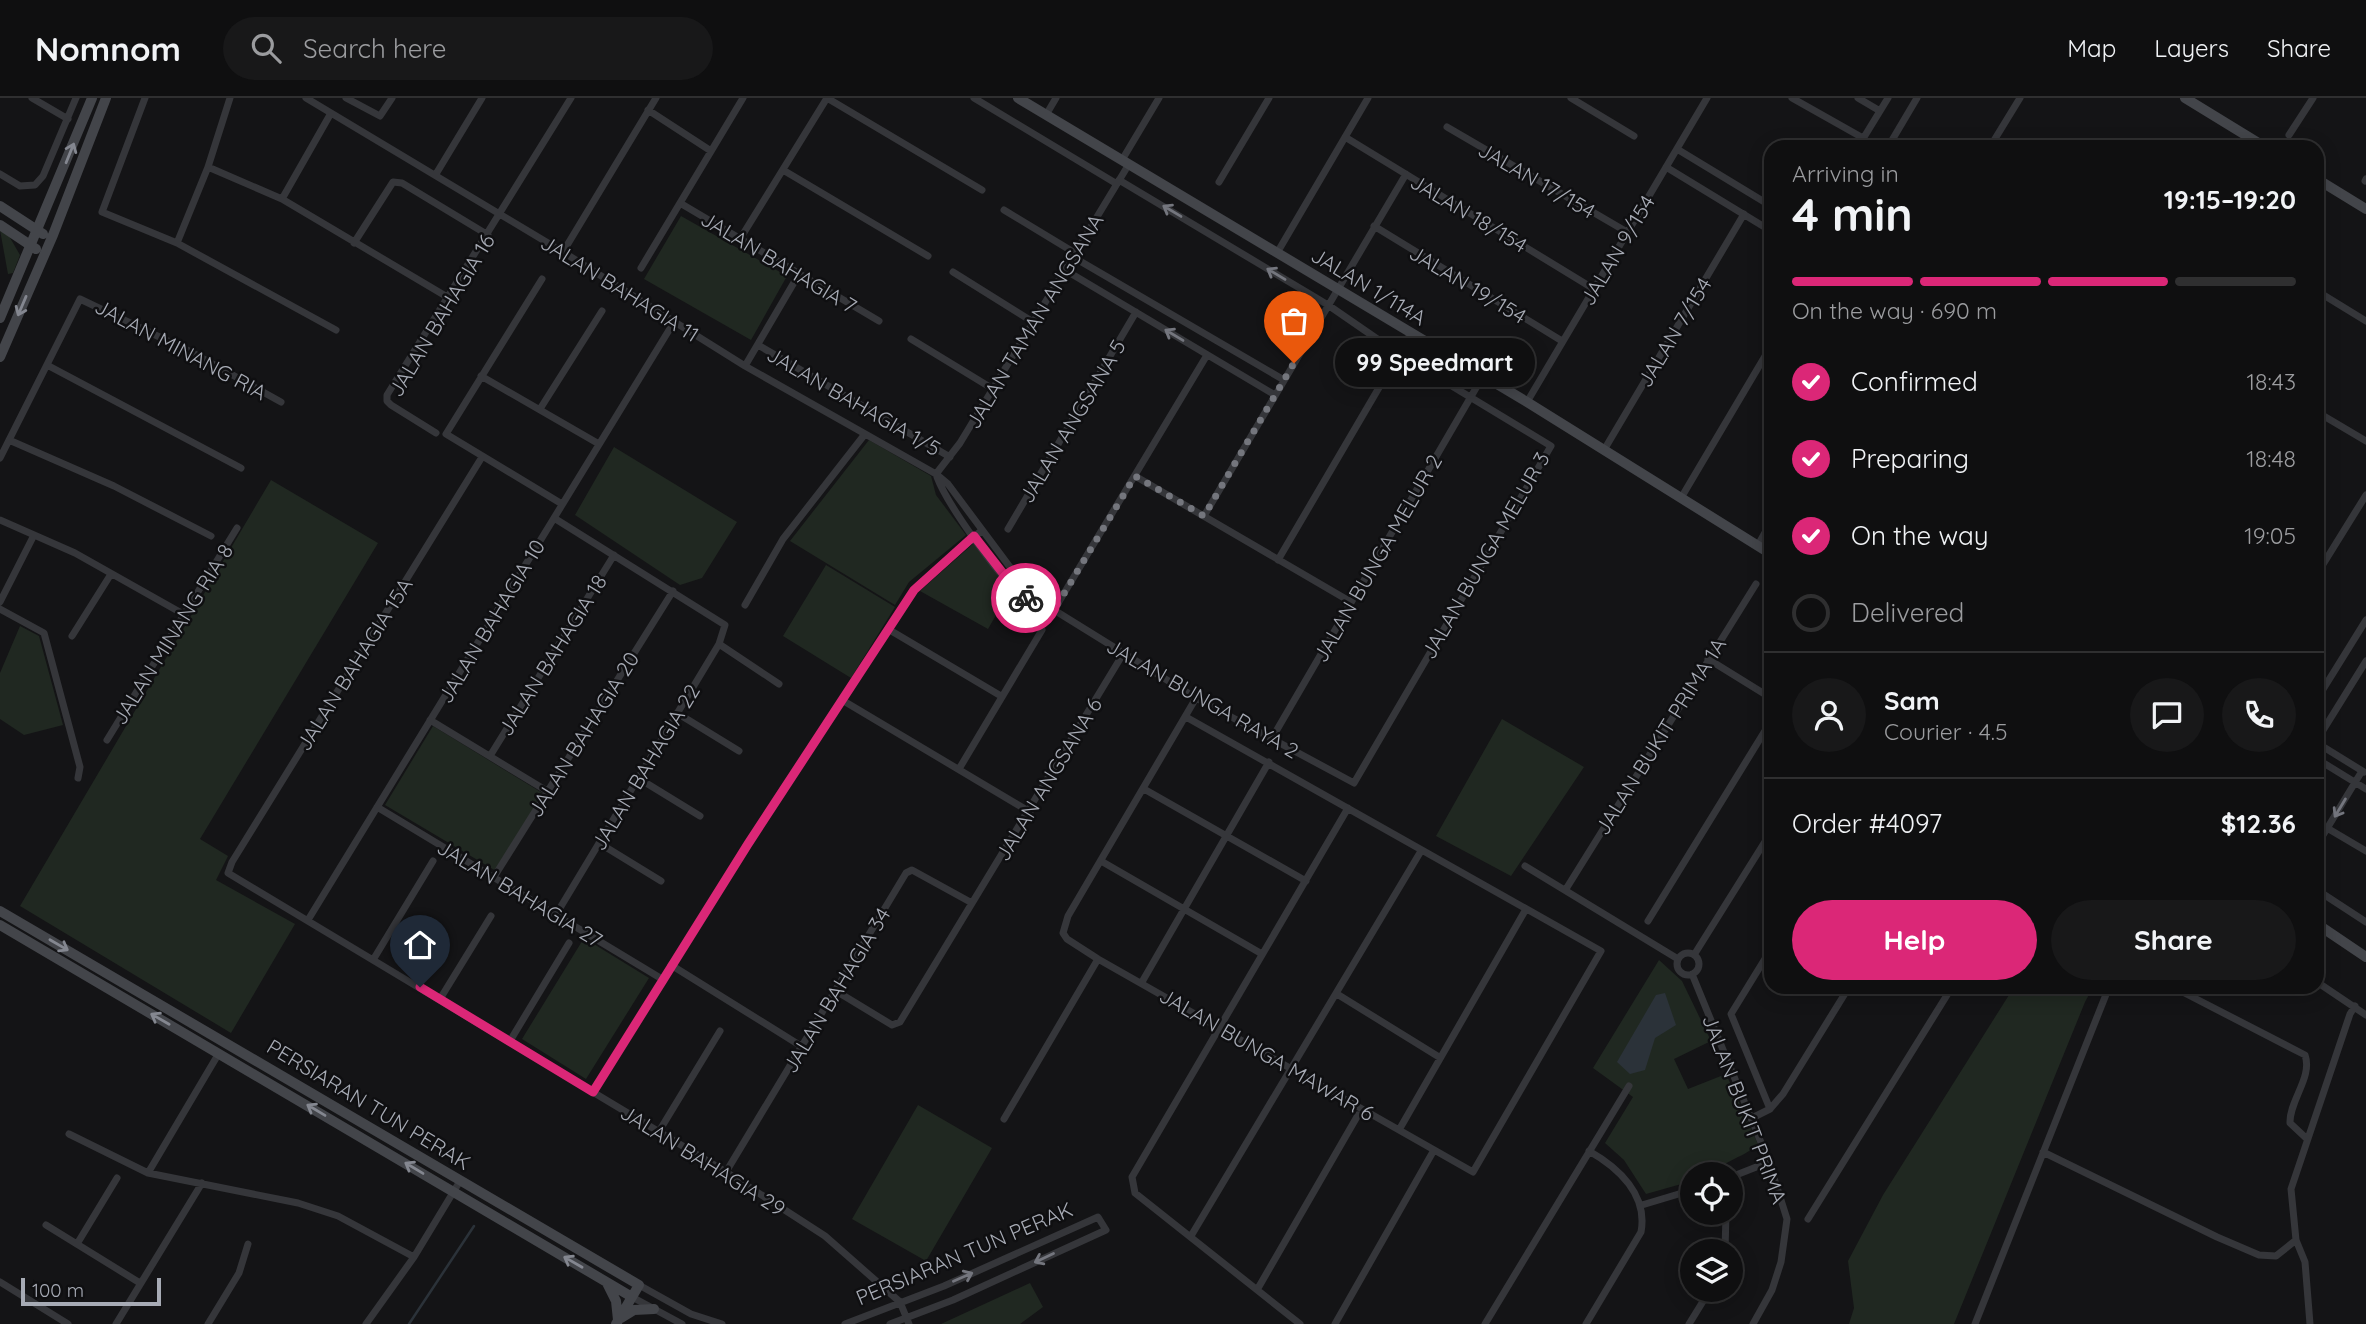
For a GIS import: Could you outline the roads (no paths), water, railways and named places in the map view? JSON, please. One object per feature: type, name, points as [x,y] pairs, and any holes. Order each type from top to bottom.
[{"type":"street","points":[[33,98],[68,119]]},
{"type":"street","points":[[0,174],[20,186],[35,185],[43,176],[76,98]]},
{"type":"street","points":[[0,318],[92,98]]},
{"type":"street","points":[[0,357],[52,240],[106,98]]},
{"type":"street","points":[[145,98],[102,212],[177,243],[335,330]]},
{"type":"street","points":[[177,243],[208,167],[230,98]]},
{"type":"street","name":"JALAN BAHAGIA 11","points":[[306,98],[436,174],[745,366],[936,474]]},
{"type":"street","points":[[346,98],[380,116],[392,98]]},
{"type":"street","points":[[436,174],[482,98]]},
{"type":"street","name":"JALAN BAHAGIA 16","points":[[436,433],[387,401],[571,98]]},
{"type":"street","points":[[563,252],[656,98]]},
{"type":"street","points":[[641,268],[743,98]]},
{"type":"street","points":[[740,239],[827,98],[982,190]]},
{"type":"street","name":"JALAN BUNGA MELUR 3","points":[[974,98],[1328,305],[1399,354],[1550,446],[1354,783]]},
{"type":"street","name":"JALAN 1/114A","points":[[1018,98],[1527,402],[1764,549]]},
{"type":"street","points":[[1046,115],[1056,98]]},
{"type":"street","name":"JALAN TAMAN ANGSANA","points":[[936,474],[950,457],[993,389],[1118,182],[1125,162],[1159,98]]},
{"type":"street","points":[[1219,182],[1269,98]]},
{"type":"street","points":[[1278,253],[1368,98]]},
{"type":"street","points":[[1571,98],[1634,136]]},
{"type":"street","name":"JALAN 9/154","points":[[1527,402],[1707,98]]},
{"type":"street","points":[[1792,98],[1863,138],[1888,98]]},
{"type":"street","points":[[1858,98],[1880,111]]},
{"type":"street","points":[[1892,140],[1917,98]]},
{"type":"street","points":[[1994,140],[2020,98]]},
{"type":"street","points":[[2185,98],[2254,140]]},
{"type":"street","points":[[2289,135],[2313,98]]},
{"type":"street","points":[[649,110],[711,151]]},
{"type":"street","points":[[282,199],[331,113]]},
{"type":"street","name":"JALAN 17/154","points":[[1447,127],[1627,232]]},
{"type":"street","name":"JALAN 18/154","points":[[1345,137],[1594,289]]},
{"type":"street","points":[[1677,149],[1764,202]]},
{"type":"street","points":[[208,167],[282,199],[449,298]]},
{"type":"street","points":[[1666,167],[1764,226]]},
{"type":"street","points":[[783,170],[928,256]]},
{"type":"street","points":[[1204,516],[1406,174]]},
{"type":"street","points":[[354,243],[393,182],[402,183],[488,235]]},
{"type":"street","points":[[2324,183],[2366,209]]},
{"type":"street","name":"JALAN BAHAGIA 7","points":[[680,203],[879,321]]},
{"type":"street","points":[[0,206],[52,240]]},
{"type":"street","points":[[20,219],[34,220],[48,208]]},
{"type":"street","points":[[1004,210],[1074,255],[1284,380]]},
{"type":"street","name":"JALAN 7/154","points":[[1604,450],[1744,214]]},
{"type":"street","points":[[0,225],[44,254]]},
{"type":"street","name":"JALAN 19/154","points":[[1374,226],[1562,341]]},
{"type":"street","points":[[11,233],[25,251],[25,263]]},
{"type":"street","points":[[1065,270],[1275,395]]},
{"type":"street","points":[[953,272],[1033,322]]},
{"type":"street","points":[[745,366],[799,274]]},
{"type":"street","points":[[542,279],[446,434],[562,505]]},
{"type":"street","points":[[2324,295],[2366,321]]},
{"type":"street","name":"JALAN MINANG RIA","points":[[47,365],[80,299],[193,353],[281,402]]},
{"type":"street","points":[[540,409],[602,311]]},
{"type":"street","name":"JALAN ANGSANA 5","points":[[1008,529],[1136,312]]},
{"type":"street","name":"JALAN BAHAGIA 10","points":[[308,920],[674,322]]},
{"type":"street","points":[[1278,560],[1411,333]]},
{"type":"street","points":[[911,339],[993,389]]},
{"type":"street","name":"JALAN BAHAGIA 1/5","points":[[758,345],[950,457]]},
{"type":"street","points":[[1054,610],[1207,355]]},
{"type":"street","points":[[1681,498],[1764,358]]},
{"type":"street","points":[[0,458],[47,365],[241,468]]},
{"type":"street","points":[[481,376],[599,444]]},
{"type":"street","name":"JALAN BUNGA MELUR 2","points":[[1271,740],[1483,376]]},
{"type":"street","points":[[2324,416],[2366,441]]},
{"type":"street","points":[[745,605],[782,539],[865,434]]},
{"type":"street","points":[[9,440],[114,486],[211,536]]},
{"type":"street","name":"JALAN BAHAGIA 15A","points":[[229,873],[232,862],[482,457]]},
{"type":"street","name":"JALAN BUNGA RAYA 2","points":[[936,474],[942,488],[974,536],[1019,594],[1040,606],[1054,610],[1196,698],[1354,783]]},
{"type":"street","name":"JALAN BUNGA RAYA 2","points":[[936,474],[948,484],[1024,586],[1045,599],[1054,610]]},
{"type":"street","points":[[1135,476],[1351,602]]},
{"type":"street","points":[[2324,562],[2366,495]]},
{"type":"street","points":[[554,518],[673,591]]},
{"type":"street","points":[[0,520],[111,574],[185,615]]},
{"type":"street","name":"JALAN MINANG RIA 8","points":[[107,740],[237,528]]},
{"type":"street","points":[[593,1092],[662,979],[914,590],[981,531]]},
{"type":"street","points":[[1758,545],[1764,534]]},
{"type":"street","points":[[0,602],[34,535]]},
{"type":"street","name":"JALAN BAHAGIA 18","points":[[490,756],[614,555]]},
{"type":"street","points":[[72,636],[111,574]]},
{"type":"street","name":"JALAN BUKIT PRIMA 1A","points":[[1566,889],[1756,584]]},
{"type":"street","name":"JALAN BAHAGIA 22","points":[[557,914],[719,644],[725,625],[673,591]]},
{"type":"street","name":"JALAN BAHAGIA 20","points":[[494,877],[673,591]]},
{"type":"street","points":[[0,609],[44,633],[80,767],[78,778]]},
{"type":"street","points":[[2324,688],[2366,620]]},
{"type":"street","points":[[888,629],[1001,696]]},
{"type":"street","points":[[959,769],[1042,629]]},
{"type":"street","points":[[719,644],[779,684]]},
{"type":"street","name":"JALAN ANGSANA 6","points":[[836,991],[896,1025],[1030,812],[1123,654]]},
{"type":"street","points":[[1708,659],[1764,694]]},
{"type":"street","points":[[2324,730],[2366,662]]},
{"type":"street","points":[[1196,698],[1101,861],[1262,954]]},
{"type":"street","points":[[842,700],[1030,812]]},
{"type":"street","points":[[677,713],[739,751]]},
{"type":"street","points":[[1186,717],[1526,909],[1438,1057],[1399,1130]]},
{"type":"street","points":[[430,720],[547,791]]},
{"type":"street","points":[[1648,922],[1764,732]]},
{"type":"street","points":[[2324,746],[2364,772],[2355,782],[2324,834]]},
{"type":"street","points":[[1142,982],[1269,762]]},
{"type":"street","points":[[2324,763],[2366,789]]},
{"type":"street","points":[[638,778],[700,816]]},
{"type":"street","points":[[1144,789],[1306,881]]},
{"type":"street","name":"JALAN BAHAGIA 27","points":[[377,807],[662,979]]},
{"type":"street","points":[[1300,1324],[1135,1193],[1132,1185],[1134,1170],[1348,808]]},
{"type":"street","points":[[2328,828],[2366,851]]},
{"type":"street","points":[[599,843],[661,881]]},
{"type":"street","points":[[1694,956],[1764,843]]},
{"type":"street","points":[[1191,1236],[1420,851]]},
{"type":"street","points":[[373,960],[433,861]]},
{"type":"street","name":"JALAN BUNGA MAWAR 6","points":[[1101,861],[1068,916],[1063,933],[1067,939],[1473,1172],[1601,951],[1526,909]]},
{"type":"street","points":[[1525,866],[1678,959]]},
{"type":"street","name":"JALAN BAHAGIA 34","points":[[726,1172],[909,870],[972,903]]},
{"type":"street","name":"JALAN BAHAGIA 29","points":[[229,873],[726,1172],[825,1236],[900,1302],[908,1320]]},
{"type":"street","points":[[2324,895],[2366,922]]},
{"type":"street","name":"PERSIARAN TUN PERAK","points":[[0,911],[639,1285],[691,1314],[722,1324]]},
{"type":"street","points":[[440,999],[491,916]]},
{"type":"street","name":"PERSIARAN TUN PERAK","points":[[0,925],[682,1324]]},
{"type":"street","points":[[2324,929],[2366,957]]},
{"type":"street","points":[[510,1041],[569,943]]},
{"type":"street","points":[[1687,953],[1694,956],[1698,966],[1692,974],[1684,975],[1678,970],[1678,959],[1687,953]]},
{"type":"street","points":[[1004,1119],[1098,959]]},
{"type":"street","points":[[1764,960],[1731,1014],[1770,1109]]},
{"type":"street","points":[[671,965],[801,1046]]},
{"type":"street","name":"JALAN BUKIT PRIMA","points":[[1692,974],[1752,1118],[1787,1219],[1781,1262],[1772,1290],[1753,1324]]},
{"type":"street","points":[[2324,986],[2366,1015]]},
{"type":"street","points":[[1337,994],[1438,1057]]},
{"type":"street","points":[[1752,1118],[1770,1109],[1783,1094],[1845,994]]},
{"type":"street","points":[[1808,1219],[1948,994]]},
{"type":"street","points":[[1975,1324],[2106,994]]},
{"type":"street","points":[[2187,994],[2305,1055],[2308,1063],[2290,1115],[2290,1123],[2306,1138]]},
{"type":"street","points":[[2310,1324],[2305,1262],[2296,1240],[2291,1189],[2306,1138],[2355,1006]]},
{"type":"street","points":[[658,1133],[720,1031]]},
{"type":"street","points":[[148,1173],[219,1053]]},
{"type":"street","points":[[1485,1324],[1629,1086]]},
{"type":"street","points":[[1257,1290],[1358,1115]]},
{"type":"street","points":[[69,1134],[148,1173],[298,1203],[338,1216],[414,1257]]},
{"type":"street","points":[[1335,1324],[1434,1150]]},
{"type":"street","points":[[1586,1324],[1641,1232],[1642,1205],[1616,1168],[1590,1151]]},
{"type":"street","points":[[2043,1152],[2259,1255],[2276,1256],[2296,1240]]},
{"type":"street","points":[[1743,1172],[1769,1162]]},
{"type":"street","points":[[77,1244],[117,1178]]},
{"type":"street","points":[[366,1324],[414,1257],[460,1181]]},
{"type":"street","points":[[116,1324],[202,1183]]},
{"type":"street","points":[[1642,1205],[1680,1194]]},
{"type":"street","name":"PERSIARAN TUN PERAK","points":[[845,1324],[944,1286],[1098,1217],[1106,1230],[908,1320],[890,1324]]},
{"type":"street","points":[[46,1225],[140,1283]]},
{"type":"street","points":[[208,1324],[239,1273],[248,1244]]},
{"type":"street","points":[[606,1281],[616,1301],[617,1322]]},
{"type":"street","points":[[0,1282],[68,1324]]},
{"type":"street","points":[[617,1322],[639,1285]]},
{"type":"street","points":[[1689,1324],[1703,1302]]},
{"type":"street","points":[[617,1322],[634,1310],[654,1309]]},
{"type":"waterway","points":[[409,1324],[474,1226]]},
{"type":"place","name":"99 Speedmart","points":[[1294,363]]}]
